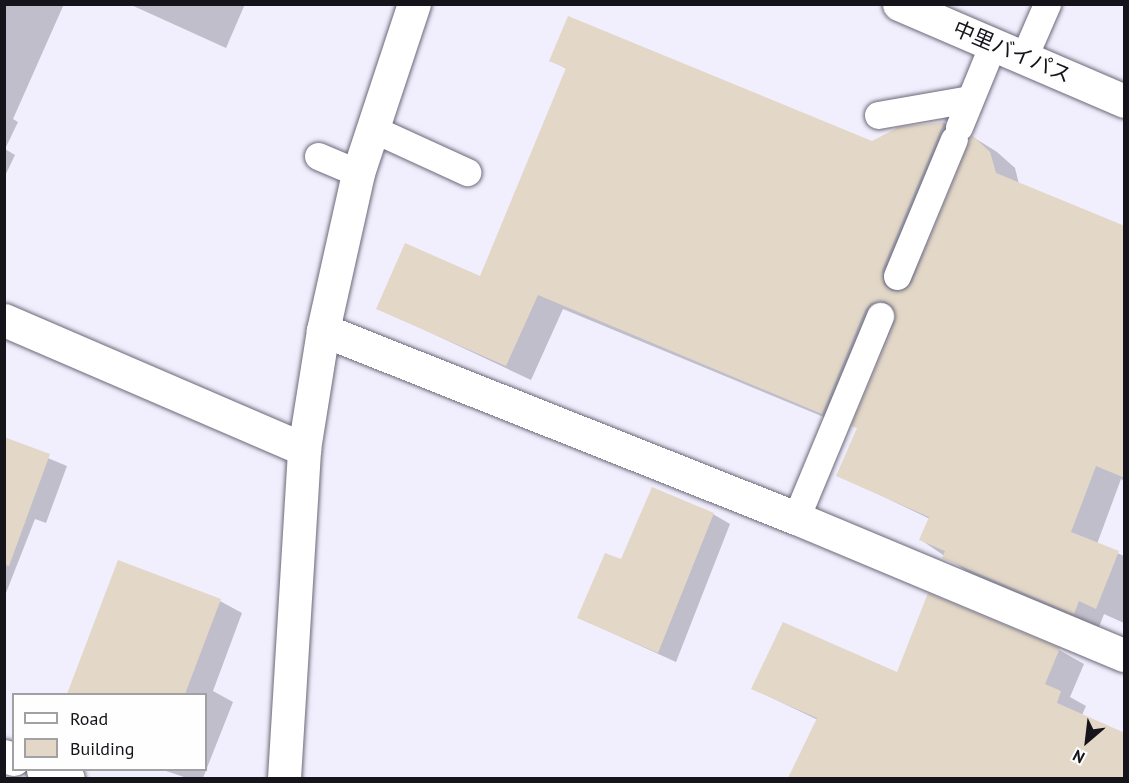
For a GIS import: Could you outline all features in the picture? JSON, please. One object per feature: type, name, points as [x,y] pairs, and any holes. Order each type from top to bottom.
[{"type":"street","points":[[284,778],[304,449],[323,330],[358,173],[371,128],[414,4]]},
{"type":"street","name":"中里バイパス","points":[[899,4],[1125,101]]},
{"type":"street","points":[[4,320],[304,449]]},
{"type":"street","points":[[323,330],[796,518],[1125,655]]},
{"type":"street","points":[[46,771],[68,778]]},
{"type":"lane","points":[[1023,57],[1047,4]]},
{"type":"lane","points":[[897,276],[993,44]]},
{"type":"lane","points":[[878,115],[970,99]]},
{"type":"lane","points":[[371,128],[467,172]]},
{"type":"lane","points":[[318,156],[358,173]]},
{"type":"lane","points":[[796,518],[880,316]]},
{"type":"building","points":[[568,16],[872,141],[899,127],[944,122],[882,270],[884,285],[892,291],[906,289],[912,282],[972,135],[990,152],[996,173],[1125,226],[1125,478],[1096,466],[1071,532],[1119,551],[1096,609],[1079,601],[1074,614],[942,558],[945,551],[919,540],[929,517],[836,476],[857,428],[851,426],[895,322],[893,307],[885,301],[871,303],[865,310],[822,414],[538,295],[506,366],[376,309],[405,243],[480,276],[566,68],[549,61]]},
{"type":"building","points":[[4,437],[50,454],[9,566],[4,565]]},
{"type":"building","points":[[652,487],[714,513],[658,653],[577,618],[605,553],[621,559]]},
{"type":"building","points":[[118,560],[221,599],[185,693],[67,693]]},
{"type":"building","points":[[928,593],[1060,648],[1045,684],[1061,691],[1057,703],[1125,733],[1125,778],[788,778],[817,718],[751,689],[783,622],[897,672]]}]
